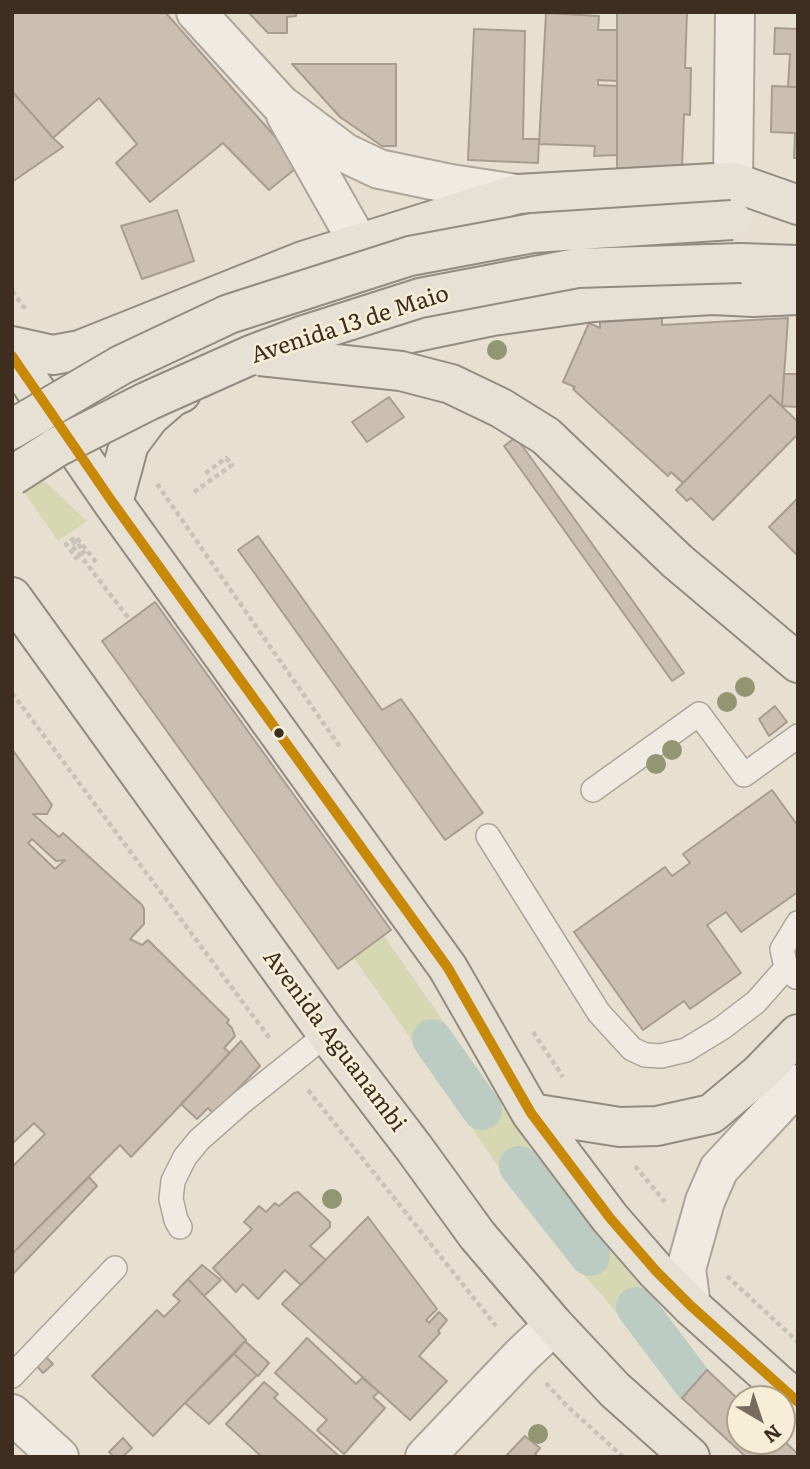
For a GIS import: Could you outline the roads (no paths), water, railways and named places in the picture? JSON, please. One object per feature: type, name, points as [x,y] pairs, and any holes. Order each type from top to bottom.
[{"type":"main road","points":[[12,346],[53,355],[80,350],[303,261],[517,194],[733,182],[798,205]]},
{"type":"main road","name":"Avenida 13 de Maio","points":[[12,430],[121,365],[229,314],[410,256],[533,233],[798,218]]},
{"type":"main road","points":[[303,261],[327,291],[327,312],[317,344]]},
{"type":"main road","name":"Avenida 13 de Maio","points":[[12,476],[57,447],[136,407],[251,355],[420,298],[577,268],[741,263],[798,265]]},
{"type":"main road","points":[[113,503],[130,444],[150,416],[172,397],[232,370],[288,350],[345,338],[397,336],[493,316],[593,302],[713,295],[798,295]]},
{"type":"main road","points":[[117,333],[104,369],[108,390],[122,406],[150,416]]},
{"type":"main road","points":[[251,355],[401,371],[451,384],[501,408],[546,436],[677,561],[798,663]]},
{"type":"main road","points":[[12,356],[113,503],[448,968],[531,1113],[610,1218],[656,1271],[798,1402]]},
{"type":"main road","points":[[12,405],[88,475],[113,503]]},
{"type":"main road","name":"Avenida Aguanambi","points":[[12,597],[327,1034],[414,1147],[477,1235],[554,1325],[615,1390],[690,1457]]},
{"type":"main road","points":[[531,1113],[620,1127],[657,1126],[711,1114],[760,1073],[798,1034]]},
{"type":"street","points":[[733,182],[735,12]]},
{"type":"street","points":[[201,15],[280,104],[345,153],[379,169],[450,184],[517,194]]},
{"type":"street","points":[[280,104],[359,244]]},
{"type":"street","points":[[691,1306],[686,1269],[705,1201],[719,1168],[798,1084]]},
{"type":"street","points":[[425,1457],[554,1325]]},
{"type":"street","points":[[14,1418],[59,1457]]},
{"type":"lane","points":[[12,430],[88,475]]},
{"type":"lane","points":[[593,790],[699,714],[744,775],[798,736]]},
{"type":"lane","points":[[488,836],[599,1013],[632,1049],[645,1055],[661,1056],[686,1050],[722,1028],[792,973],[782,949],[798,923]]},
{"type":"lane","points":[[180,1227],[171,1199],[173,1181],[186,1157],[200,1140],[225,1118],[327,1034]]},
{"type":"lane","points":[[12,1376],[115,1268]]},
{"type":"waterway","points":[[432,1039],[482,1110]]},
{"type":"waterway","points":[[519,1166],[590,1256]]},
{"type":"waterway","points":[[636,1307],[694,1384]]}]
